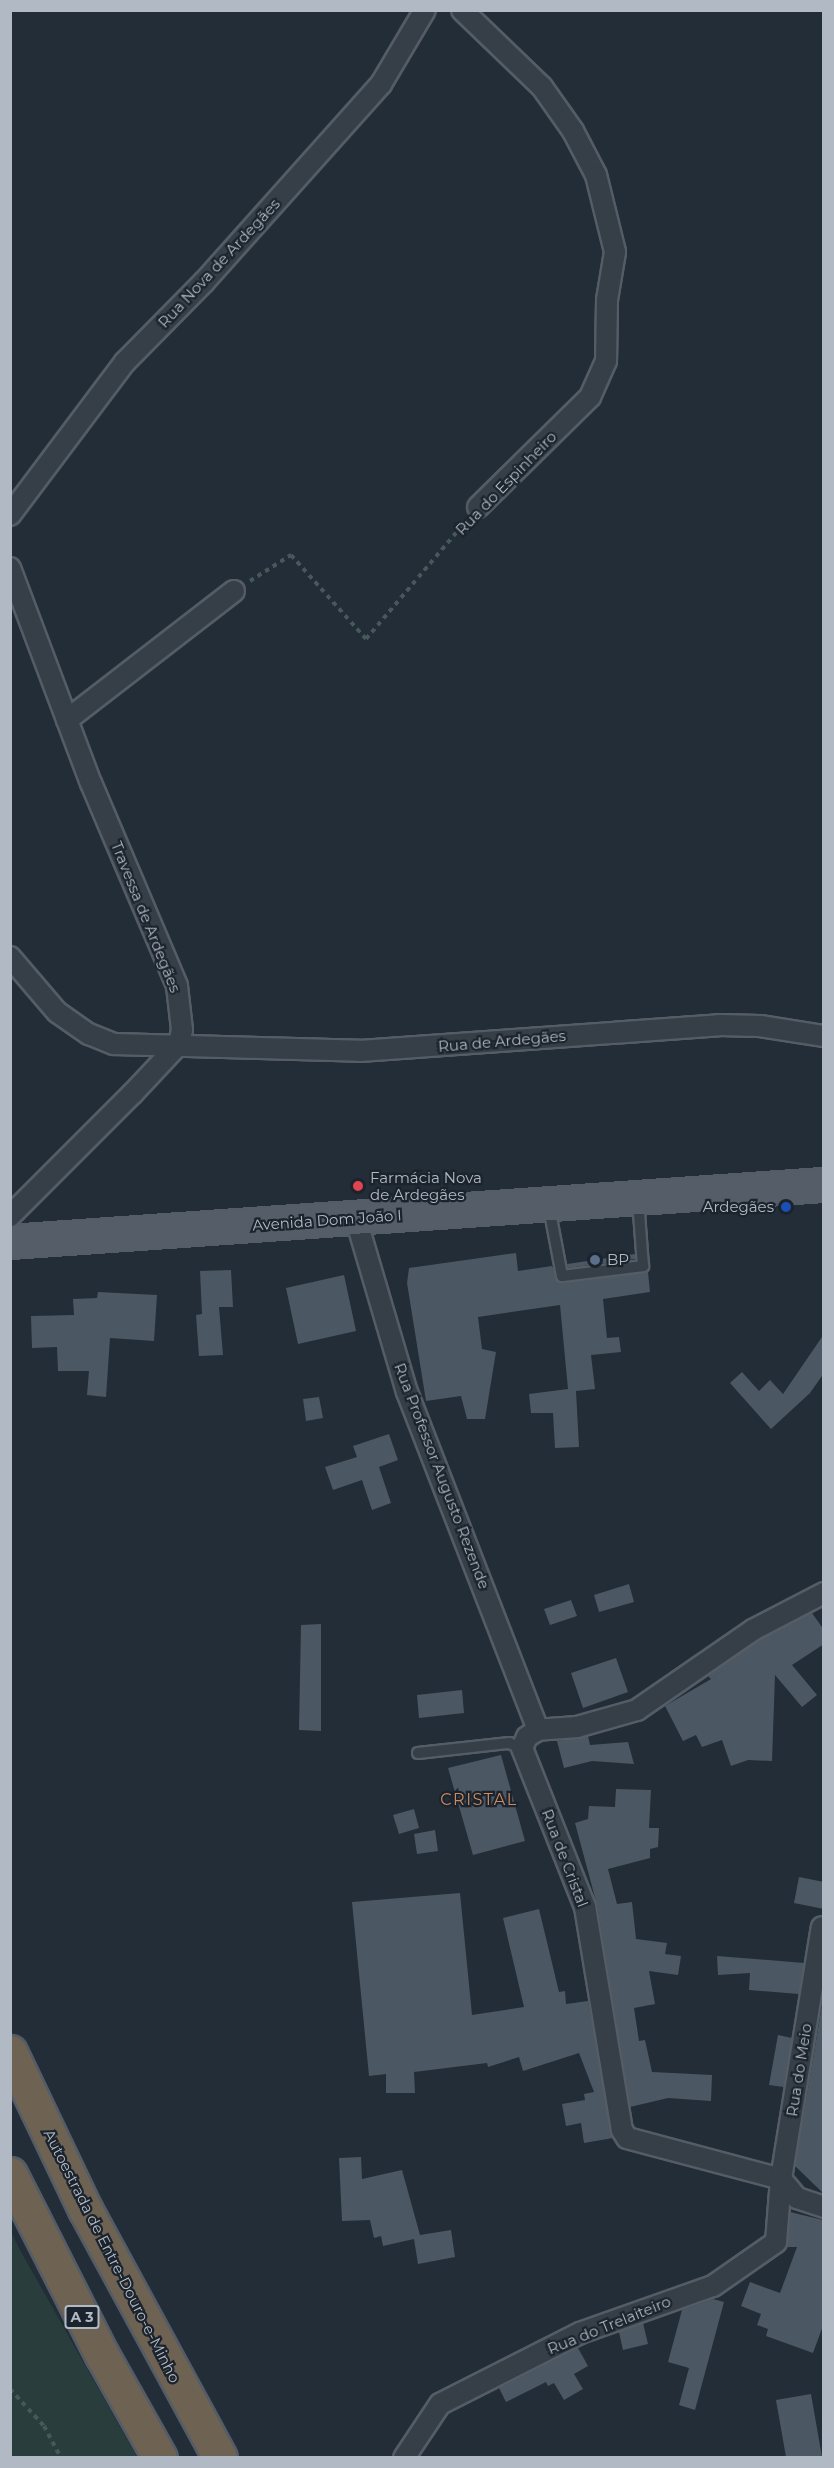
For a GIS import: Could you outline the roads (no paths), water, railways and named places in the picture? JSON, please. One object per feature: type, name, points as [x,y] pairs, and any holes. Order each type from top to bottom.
[{"type":"highway","name":"Autoestrada de Entre-Douro-e-Minho","points":[[10,2052],[85,2209],[220,2457]]},
{"type":"highway","name":"A 3","points":[[10,2174],[102,2355],[159,2457]]},
{"type":"main road","name":"Avenida Dom João I","points":[[10,1242],[356,1219],[548,1201],[824,1185]]},
{"type":"street","name":"Rua Nova de Ardegães","points":[[10,515],[125,362],[204,282],[381,84],[425,10]]},
{"type":"street","name":"Rua do Espinheiro","points":[[462,10],[542,87],[573,131],[596,175],[615,252],[607,300],[606,361],[590,397],[478,507]]},
{"type":"street","name":"Travessa de Ardegães","points":[[10,568],[67,720],[177,986],[182,1016],[179,1044]]},
{"type":"street","points":[[67,720],[234,591]]},
{"type":"street","name":"Rua de Ardegães","points":[[10,957],[57,1012],[89,1034],[114,1044],[179,1044],[360,1051],[719,1025],[760,1026],[824,1036]]},
{"type":"street","points":[[10,1216],[179,1044]]},
{"type":"street","name":"Rua Professor Augusto Rezende","points":[[356,1219],[407,1392],[538,1730]]},
{"type":"street","points":[[522,1748],[527,1737],[538,1730],[577,1727],[637,1710],[753,1630],[824,1593]]},
{"type":"street","name":"Rua de Cristal","points":[[522,1748],[585,1907],[622,2130],[627,2138],[781,2179],[797,2198],[824,2206]]},
{"type":"street","name":"Rua do Meio","points":[[781,2179],[822,1927]]},
{"type":"street","name":"Rua do Trelaiteiro","points":[[404,2457],[440,2404],[580,2334],[712,2286],[776,2242],[781,2179]]},
{"type":"lane","points":[[548,1201],[562,1276],[643,1266],[638,1197]]},
{"type":"lane","points":[[418,1753],[509,1743],[522,1748]]},
{"type":"place","name":"Farmácia Nova de Ardegães","points":[[358,1186]]},
{"type":"place","name":"Ardegães","points":[[786,1207]]},
{"type":"place","name":"BP","points":[[595,1260]]},
{"type":"district","name":"CRISTAL","points":[[479,1800]]}]
